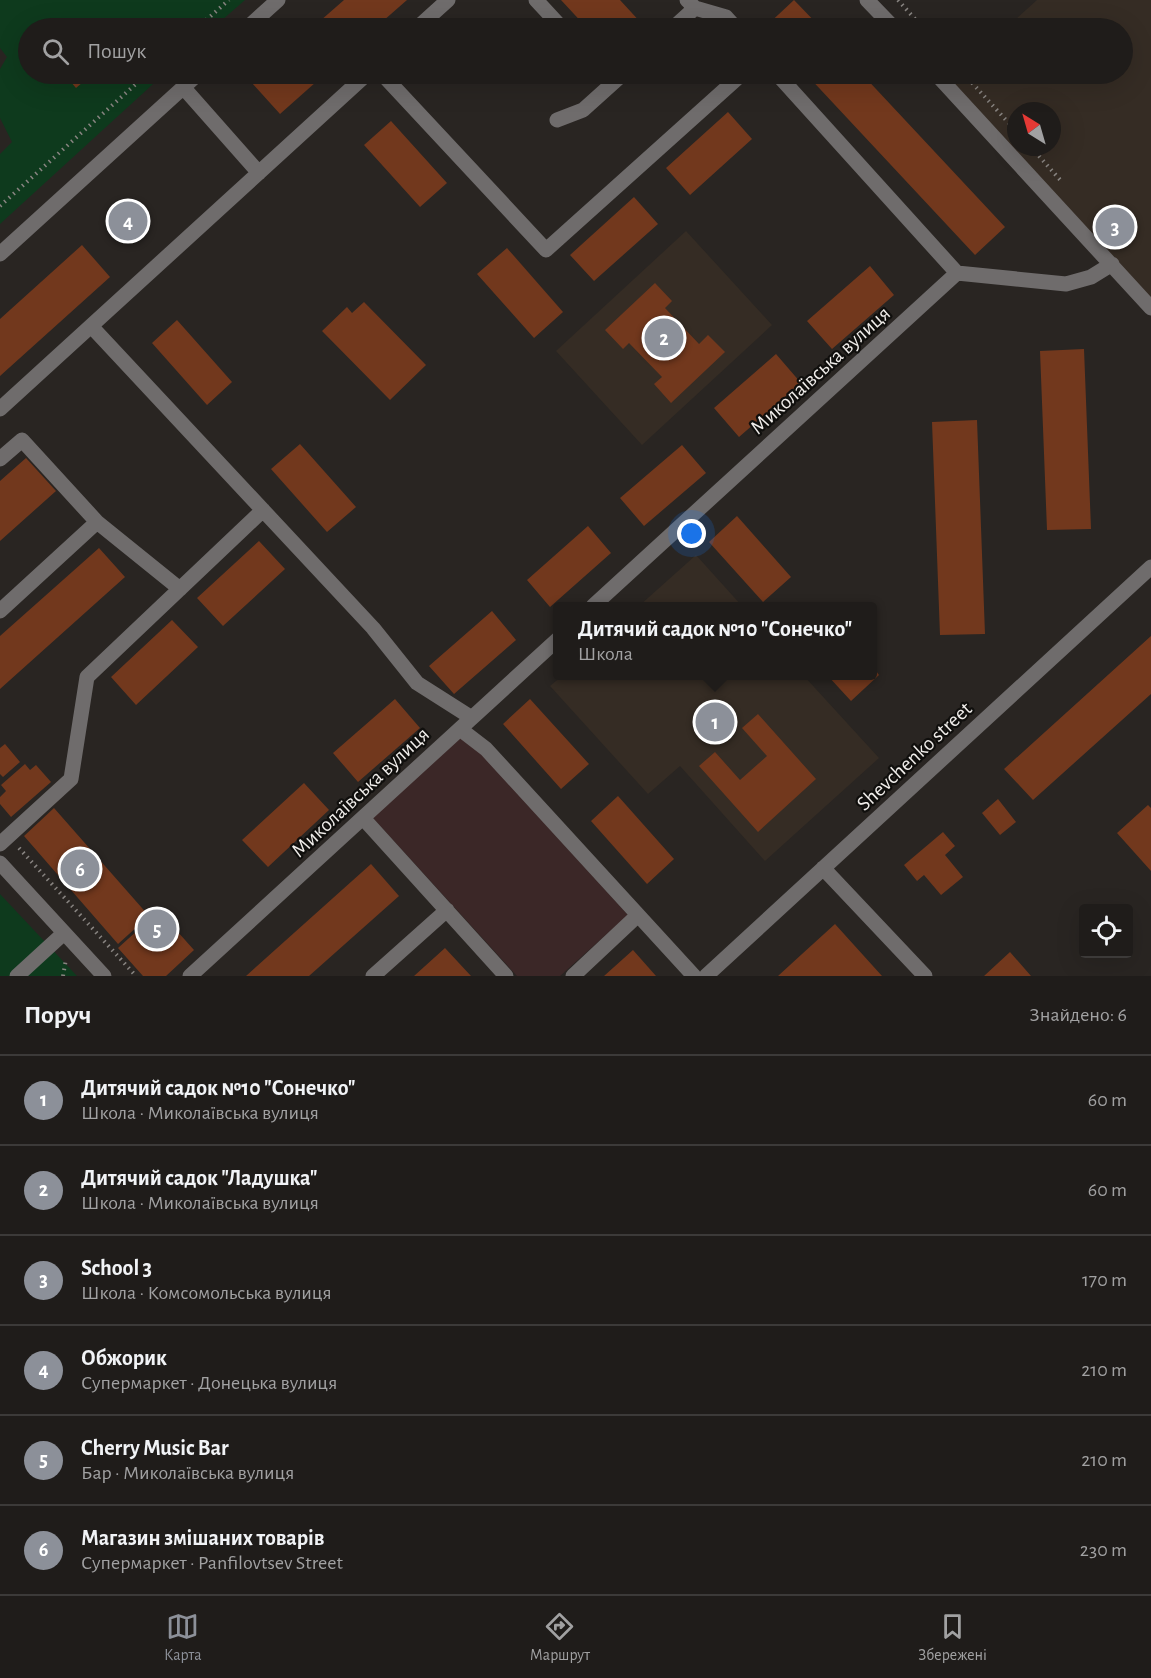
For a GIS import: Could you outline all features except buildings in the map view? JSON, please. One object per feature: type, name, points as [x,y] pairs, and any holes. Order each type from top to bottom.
[{"type":"street","points":[[258,18],[278,0]]},
{"type":"street","points":[[428,18],[448,0]]},
{"type":"street","points":[[536,0],[553,18]]},
{"type":"street","points":[[867,0],[884,18]]},
{"type":"street","points":[[680,18],[691,4],[727,18]]},
{"type":"street","points":[[0,254],[186,84]]},
{"type":"street","points":[[0,409],[357,84]]},
{"type":"street","points":[[391,84],[546,250],[731,84]]},
{"type":"street","points":[[558,120],[583,110],[606,84]]},
{"type":"street","points":[[786,84],[957,273],[1066,284],[1091,277],[1112,264]]},
{"type":"street","points":[[945,84],[1151,308]]},
{"type":"street","points":[[183,87],[259,173]]},
{"type":"street","name":"Миколаївська вулиця","points":[[597,602],[957,273]]},
{"type":"street","points":[[91,327],[373,628],[417,683],[472,718]]},
{"type":"street","points":[[0,459],[22,440],[97,522],[180,589]]},
{"type":"street","points":[[4,840],[71,779],[87,677],[263,510]]},
{"type":"street","points":[[0,611],[97,522]]},
{"type":"street","name":"Shevchenko street","points":[[706,976],[1151,567]]},
{"type":"street","name":"Миколаївська вулиця","points":[[190,976],[553,644]]},
{"type":"street","points":[[460,729],[486,749],[694,976]]},
{"type":"street","points":[[363,818],[506,976]]},
{"type":"street","points":[[0,863],[104,976]]},
{"type":"street","points":[[824,868],[925,976]]},
{"type":"street","points":[[373,976],[447,910]]},
{"type":"street","points":[[573,976],[638,915]]},
{"type":"street","points":[[17,976],[64,933]]},
{"type":"path","points":[[208,18],[229,0]]},
{"type":"path","points":[[898,0],[915,18]]},
{"type":"path","points":[[0,206],[136,84]]},
{"type":"path","points":[[973,84],[1007,121]]},
{"type":"path","points":[[4,840],[136,976]]},
{"type":"path","points":[[63,976],[66,959]]},
{"type":"shaded area","points":[[1037,0],[1151,0],[1151,307],[1015,156],[1061,156],[1061,102],[1007,102],[1007,147],[951,84],[1133,84],[1133,18],[1017,18]]},
{"type":"shaded area","points":[[686,231],[772,325],[642,445],[556,351]]},
{"type":"shaded area","points":[[696,555],[738,602],[643,602]]},
{"type":"shaded area","points":[[557,680],[808,680],[879,758],[765,861],[680,766],[648,794],[550,686]]},
{"type":"shaded area","points":[[459,736],[482,754],[628,915],[560,976],[517,976],[372,817]]},
{"type":"green space","points":[[0,0],[245,0],[224,18],[18,18],[18,84],[153,84],[0,224],[0,154],[12,142],[0,118],[0,69],[7,57],[0,48]]},
{"type":"green space","points":[[0,894],[77,976],[0,976]]},
{"type":"place","name":"Обжорик","points":[[128,221]]},
{"type":"place","name":"School 3","points":[[1115,227]]},
{"type":"place","name":"Дитячий садок \"Ладушка\"","points":[[664,338]]},
{"type":"place","name":"Дитячий садок №10 \"Сонечко\"","points":[[715,722]]},
{"type":"place","name":"Магазин змішаних товарів","points":[[80,869]]},
{"type":"place","name":"Cherry Music Bar","points":[[157,929]]}]
